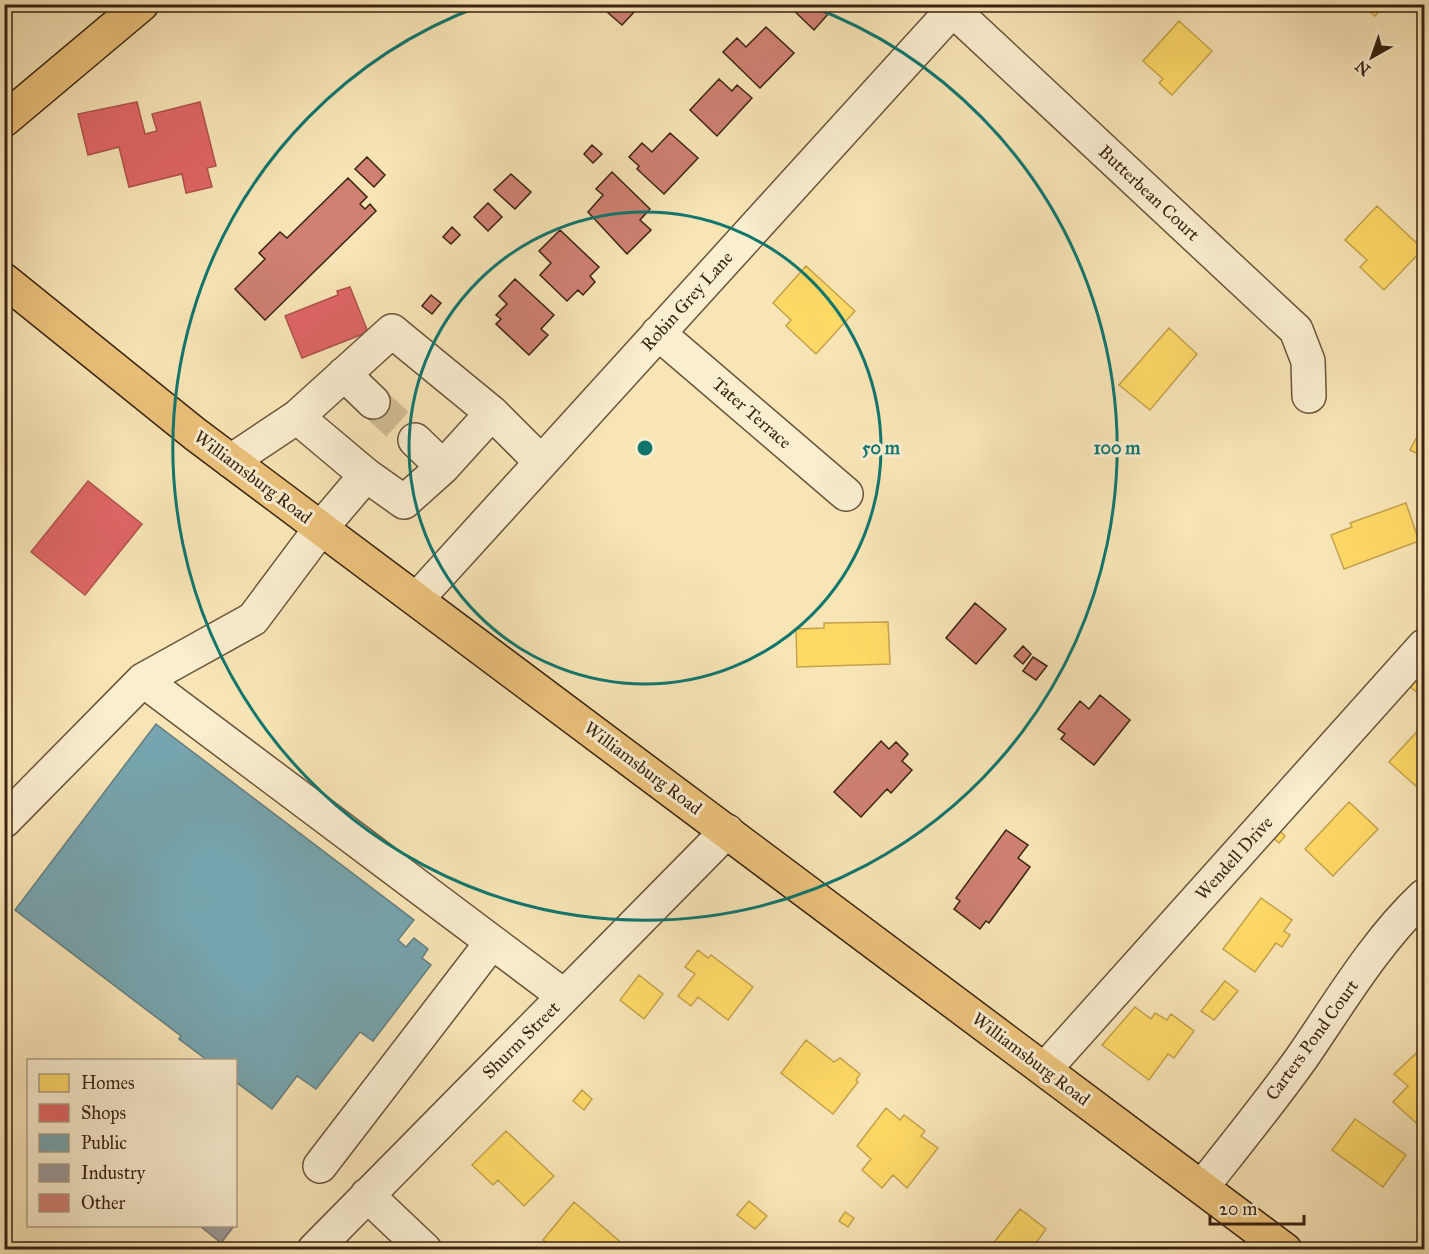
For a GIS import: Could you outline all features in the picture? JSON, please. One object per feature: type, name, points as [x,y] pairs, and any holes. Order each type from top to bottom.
[{"type":"main road","points":[[4,120],[142,4]]},
{"type":"main road","name":"Williamsburg Road","points":[[4,280],[129,382],[231,461],[1285,1250]]},
{"type":"street","name":"Robin Grey Lane","points":[[417,599],[955,7]]},
{"type":"street","name":"Butterbean Court","points":[[955,7],[1296,330],[1308,361],[1309,396]]},
{"type":"street","points":[[231,461],[297,417],[392,331],[492,413],[541,462]]},
{"type":"street","name":"Tater Terrace","points":[[658,333],[846,494]]},
{"type":"street","points":[[344,374],[373,402]]},
{"type":"street","points":[[297,417],[366,475],[404,502],[443,467],[492,413]]},
{"type":"street","points":[[415,440],[443,467]]},
{"type":"street","points":[[4,821],[143,680],[253,619],[321,528],[366,475]]},
{"type":"street","name":"Wendell Drive","points":[[1045,1069],[1425,646]]},
{"type":"street","points":[[143,680],[564,996]]},
{"type":"street","name":"Shurm Street","points":[[314,1250],[727,831]]},
{"type":"street","name":"Carters Pond Court","points":[[1202,1187],[1297,1065],[1372,957],[1411,908],[1425,896]]},
{"type":"street","points":[[321,1166],[492,942]]},
{"type":"street","points":[[368,1195],[425,1250]]},
{"type":"building: Homes","points":[[1362,4],[1386,4],[1375,16]]},
{"type":"building: Homes","points":[[1179,21],[1212,51],[1172,95],[1159,83],[1163,79],[1143,61]]},
{"type":"building: Homes","points":[[1377,206],[1423,249],[1384,290],[1360,267],[1367,260],[1345,240]]},
{"type":"building: Homes","points":[[806,266],[855,311],[816,354],[786,326],[791,320],[773,303]]},
{"type":"building: Homes","points":[[1169,328],[1197,354],[1150,410],[1119,385]]},
{"type":"building: Homes","points":[[1420,431],[1424,432],[1424,457],[1410,450]]},
{"type":"building: Homes","points":[[1406,503],[1419,541],[1344,569],[1331,535],[1352,527],[1350,523]]},
{"type":"building: Homes","points":[[888,622],[890,664],[797,667],[796,629],[824,628],[824,623]]},
{"type":"building: Homes","points":[[1417,673],[1424,680],[1424,687],[1419,694],[1408,685]]},
{"type":"building: Homes","points":[[1424,724],[1424,781],[1418,788],[1389,762]]},
{"type":"building: Homes","points":[[1349,802],[1378,829],[1333,876],[1305,849]]},
{"type":"building: Homes","points":[[1278,829],[1285,836],[1279,843],[1271,836]]},
{"type":"building: Homes","points":[[1261,898],[1292,920],[1284,931],[1290,935],[1282,947],[1276,943],[1255,972],[1223,949]]},
{"type":"building: Homes","points":[[698,950],[708,958],[711,955],[753,987],[728,1020],[698,997],[691,1006],[678,996],[695,974],[685,967]]},
{"type":"building: Homes","points":[[639,975],[663,994],[644,1019],[620,1000]]},
{"type":"building: Homes","points":[[1225,981],[1238,991],[1214,1020],[1201,1011]]},
{"type":"building: Homes","points":[[1135,1007],[1151,1019],[1155,1013],[1167,1020],[1171,1014],[1194,1031],[1174,1058],[1168,1054],[1149,1080],[1102,1045]]},
{"type":"building: Homes","points":[[806,1040],[834,1062],[840,1058],[860,1074],[856,1080],[858,1082],[833,1114],[781,1073]]},
{"type":"building: Homes","points":[[1423,1047],[1424,1130],[1393,1102],[1408,1086],[1394,1074]]},
{"type":"building: Homes","points":[[582,1090],[592,1099],[584,1110],[573,1101]]},
{"type":"building: Homes","points":[[886,1108],[900,1120],[904,1115],[925,1131],[921,1136],[938,1148],[907,1188],[893,1175],[882,1188],[862,1170],[871,1159],[857,1146]]},
{"type":"building: Homes","points":[[1355,1119],[1406,1155],[1383,1187],[1332,1150]]},
{"type":"building: Homes","points":[[506,1131],[554,1176],[524,1206],[498,1180],[493,1185],[472,1165]]},
{"type":"building: Homes","points":[[749,1201],[767,1216],[755,1229],[737,1215]]},
{"type":"building: Homes","points":[[574,1202],[624,1245],[621,1250],[555,1250],[543,1240]]},
{"type":"building: Homes","points":[[1020,1209],[1046,1229],[1031,1250],[988,1250]]},
{"type":"building: Homes","points":[[845,1212],[854,1218],[848,1227],[839,1221]]},
{"type":"building: Shops","points":[[137,102],[145,134],[157,131],[152,114],[200,102],[216,166],[207,168],[212,187],[186,193],[182,174],[129,187],[119,147],[88,155],[78,114]]},
{"type":"building: Shops","points":[[350,287],[368,332],[302,358],[285,316],[338,295],[337,291]]},
{"type":"building: Shops","points":[[88,481],[142,524],[85,595],[31,552]]},
{"type":"building: Public","points":[[156,724],[414,920],[398,940],[406,947],[414,938],[428,949],[422,958],[431,965],[373,1041],[360,1032],[316,1089],[297,1076],[272,1109],[237,1083],[237,1059],[206,1059],[179,1039],[181,1036],[15,910]]},
{"type":"building: Industry","points":[[201,1227],[233,1227],[221,1243]]},
{"type":"building: Other","points":[[613,4],[630,4],[636,10],[622,25],[607,12]]},
{"type":"building: Other","points":[[787,4],[837,4],[814,30]]},
{"type":"building: Other","points":[[766,27],[794,53],[760,88],[723,52],[737,38],[746,47]]},
{"type":"building: Other","points":[[719,79],[732,91],[737,85],[752,98],[717,136],[690,110]]},
{"type":"building: Other","points":[[670,133],[698,158],[664,194],[637,169],[639,166],[629,157],[642,143],[652,152]]},
{"type":"building: Other","points":[[592,145],[602,154],[593,163],[584,154]]},
{"type":"building: Other","points":[[367,157],[385,175],[374,187],[355,169]]},
{"type":"building: Other","points":[[612,172],[650,209],[640,220],[651,230],[627,254],[588,212],[603,195],[596,189]]},
{"type":"building: Other","points":[[511,174],[531,192],[515,209],[494,190]]},
{"type":"building: Other","points":[[348,178],[367,197],[360,204],[365,209],[370,204],[376,211],[265,320],[235,289],[265,259],[259,253],[280,232],[287,238]]},
{"type":"building: Other","points":[[488,203],[502,217],[488,231],[474,217]]},
{"type":"building: Other","points":[[452,227],[460,235],[451,244],[443,237]]},
{"type":"building: Other","points":[[560,230],[599,267],[590,276],[595,282],[583,295],[578,290],[567,301],[540,275],[551,263],[539,251]]},
{"type":"building: Other","points":[[515,279],[554,315],[541,329],[548,335],[529,355],[496,324],[501,319],[496,315],[507,304],[499,296]]},
{"type":"building: Other","points":[[431,295],[441,303],[432,314],[422,306]]},
{"type":"building: Other","points":[[975,603],[1006,629],[976,664],[946,638]]},
{"type":"building: Other","points":[[1023,646],[1031,654],[1023,664],[1014,656]]},
{"type":"building: Other","points":[[1033,657],[1047,666],[1036,680],[1023,671]]},
{"type":"building: Other","points":[[1100,695],[1130,720],[1094,765],[1061,739],[1065,734],[1058,729],[1080,701],[1089,709]]},
{"type":"building: Other","points":[[881,741],[889,749],[896,742],[908,754],[902,761],[912,770],[891,793],[887,789],[861,817],[834,792]]},
{"type":"building: Other","points":[[1006,830],[1028,845],[1018,858],[1030,867],[989,923],[986,921],[980,929],[954,909],[960,901],[956,898]]},
{"type":"tunnel","points":[[373,402],[415,440]]}]
